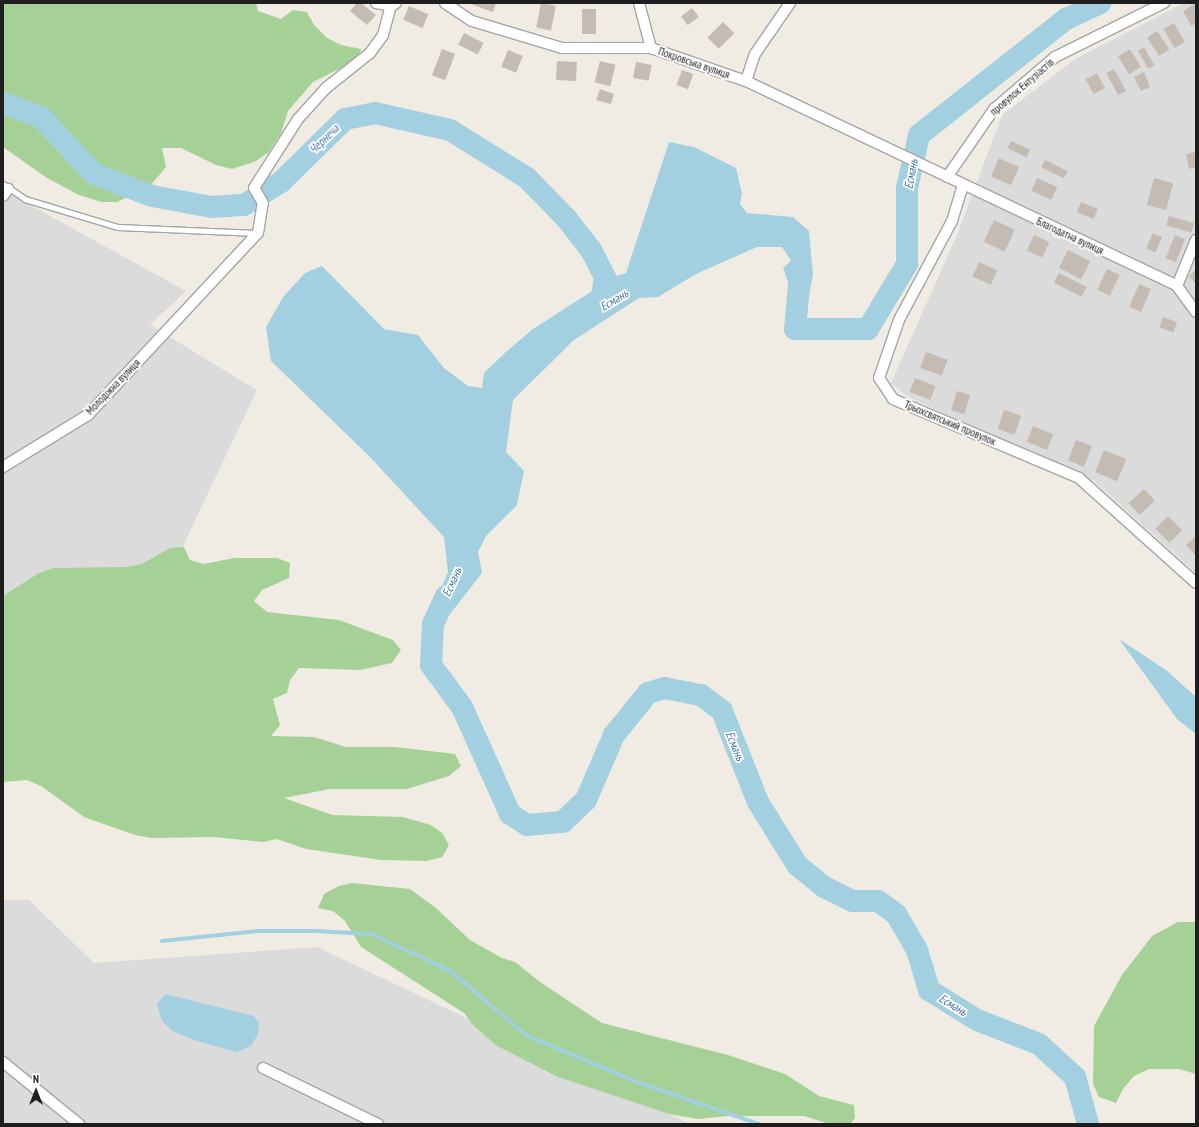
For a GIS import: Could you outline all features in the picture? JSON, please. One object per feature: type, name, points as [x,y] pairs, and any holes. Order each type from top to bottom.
[{"type":"street","points":[[258,233],[263,203],[254,188],[298,119],[326,88],[370,53],[383,35],[393,4],[376,3]]},
{"type":"street","name":"Покровська вулиця","points":[[445,3],[472,21],[562,48],[651,48],[746,81],[889,150]]},
{"type":"street","points":[[639,3],[651,48]]},
{"type":"street","points":[[746,81],[755,54],[790,3]]},
{"type":"street","name":"провулок Ентузіастів","points":[[947,177],[994,109],[1055,57],[1164,3]]},
{"type":"street","name":"Благодатна вулиця","points":[[889,150],[1177,286],[1196,312]]},
{"type":"street","name":"Трьохсвятський провулок","points":[[963,185],[952,221],[900,320],[879,378],[893,399],[1079,478],[1196,583]]},
{"type":"street","name":"Молодіжна вулиця","points":[[3,467],[88,415],[258,233]]},
{"type":"street","points":[[1177,286],[1196,240]]},
{"type":"street","points":[[3,1062],[79,1124]]},
{"type":"street","points":[[263,1068],[378,1124]]},
{"type":"lane","points":[[5,190],[25,199],[118,227],[258,233]]},
{"type":"shaded area","points":[[1184,3],[1196,3],[1196,573],[1094,481],[908,397],[891,383],[957,235],[1002,115],[1075,59]]},
{"type":"shaded area","points":[[3,190],[186,291],[150,325],[257,390],[160,594],[3,758]]},
{"type":"shaded area","points":[[3,900],[29,900],[94,963],[317,947],[690,1124],[3,1124]]},
{"type":"green space","points":[[3,3],[256,3],[258,11],[281,19],[293,10],[307,12],[314,25],[327,38],[341,45],[361,49],[357,60],[313,82],[288,111],[281,133],[268,153],[254,162],[232,169],[216,165],[181,148],[162,148],[166,167],[150,186],[117,202],[102,202],[79,195],[47,178],[3,147]]},
{"type":"green space","points":[[184,547],[190,560],[204,564],[234,558],[277,558],[290,563],[289,578],[262,590],[254,601],[267,612],[339,620],[393,640],[401,650],[392,663],[360,670],[299,668],[290,680],[287,693],[273,699],[280,725],[271,736],[314,737],[346,747],[395,747],[455,754],[461,766],[449,776],[407,789],[330,789],[284,798],[332,815],[403,817],[431,825],[442,833],[449,845],[442,857],[427,861],[381,860],[306,849],[277,839],[263,842],[214,837],[151,838],[135,835],[84,817],[41,786],[27,780],[3,782],[3,596],[39,573],[53,568],[127,567],[142,564],[170,548]]},
{"type":"green space","points":[[352,883],[410,889],[436,908],[470,940],[502,958],[515,962],[540,982],[602,1023],[728,1055],[785,1074],[819,1096],[854,1105],[855,1118],[850,1124],[829,1124],[804,1116],[728,1116],[698,1119],[669,1114],[558,1077],[497,1046],[473,1025],[464,1013],[361,947],[345,921],[333,911],[318,908],[324,894],[339,886]]},
{"type":"green space","points":[[1178,922],[1196,922],[1196,1074],[1179,1069],[1149,1069],[1134,1076],[1123,1089],[1116,1103],[1099,1097],[1093,1084],[1094,1026],[1122,975],[1152,936]]},
{"type":"water","points":[[669,142],[694,147],[736,168],[742,194],[740,204],[747,213],[793,217],[809,231],[813,275],[809,294],[796,315],[793,297],[783,268],[791,261],[782,247],[757,247],[696,274],[658,297],[639,298],[574,340],[513,400],[506,452],[524,471],[517,505],[486,536],[478,552],[482,573],[443,623],[433,624],[435,602],[448,572],[444,537],[370,457],[271,361],[266,327],[283,297],[305,273],[322,266],[384,329],[418,335],[444,368],[468,386],[482,388],[484,373],[507,351],[533,329],[592,291],[594,272],[606,279],[626,273]]},
{"type":"water","points":[[1119,639],[1166,670],[1196,697],[1196,734],[1177,719]]},
{"type":"water","points":[[165,994],[254,1016],[259,1024],[258,1034],[251,1046],[236,1052],[197,1041],[172,1031],[162,1021],[157,1004]]},
{"type":"building","points":[[357,3],[361,3],[376,15],[367,25],[350,11]]},
{"type":"building","points":[[468,3],[496,3],[493,12]]},
{"type":"building","points":[[541,3],[556,6],[551,30],[536,28]]},
{"type":"building","points":[[1195,4],[1196,23],[1191,26],[1183,11]]},
{"type":"building","points":[[409,6],[428,14],[422,28],[403,20]]},
{"type":"building","points":[[692,8],[699,17],[688,25],[681,17]]},
{"type":"building","points":[[582,9],[596,9],[596,34],[582,34]]},
{"type":"building","points":[[723,22],[734,33],[719,49],[707,38]]},
{"type":"building","points":[[1174,23],[1185,42],[1175,48],[1164,29]]},
{"type":"building","points":[[1157,31],[1169,49],[1159,56],[1147,38]]},
{"type":"building","points":[[464,33],[484,43],[478,55],[458,45]]},
{"type":"building","points":[[1144,47],[1154,65],[1148,69],[1138,50]]},
{"type":"building","points":[[442,49],[455,54],[445,80],[432,75]]},
{"type":"building","points":[[1130,49],[1141,67],[1129,74],[1118,56]]},
{"type":"building","points":[[508,50],[523,56],[516,73],[501,67]]},
{"type":"building","points":[[557,61],[577,62],[576,81],[556,80]]},
{"type":"building","points":[[600,61],[616,65],[610,86],[595,82]]},
{"type":"building","points":[[636,62],[652,65],[649,81],[633,78]]},
{"type":"building","points":[[1114,69],[1126,91],[1118,95],[1106,73]]},
{"type":"building","points":[[682,70],[693,74],[688,89],[677,85]]},
{"type":"building","points":[[1144,72],[1150,87],[1141,91],[1134,77]]},
{"type":"building","points":[[1097,73],[1105,88],[1094,94],[1086,79]]},
{"type":"building","points":[[600,89],[614,94],[611,104],[596,100]]},
{"type":"building","points":[[1011,141],[1030,150],[1027,157],[1008,148]]},
{"type":"building","points":[[1196,152],[1196,167],[1189,169],[1186,154]]},
{"type":"building","points":[[999,158],[1019,167],[1011,185],[991,176]]},
{"type":"building","points":[[1045,160],[1067,171],[1064,178],[1041,167]]},
{"type":"building","points":[[1037,178],[1057,187],[1051,200],[1031,191]]},
{"type":"building","points":[[1154,178],[1173,183],[1166,210],[1147,205]]},
{"type":"building","points":[[1081,202],[1098,209],[1094,219],[1077,212]]},
{"type":"building","points":[[1169,216],[1194,223],[1191,233],[1166,226]]},
{"type":"building","points":[[994,220],[1015,230],[1005,251],[984,242]]},
{"type":"building","points":[[1153,233],[1162,237],[1155,253],[1146,249]]},
{"type":"building","points":[[1034,235],[1049,242],[1042,258],[1027,250]]},
{"type":"building","points":[[1175,235],[1185,239],[1176,262],[1166,258]]},
{"type":"building","points":[[1068,250],[1090,261],[1081,279],[1059,268]]},
{"type":"building","points":[[979,262],[997,270],[991,285],[972,277]]},
{"type":"building","points":[[1107,269],[1120,275],[1110,296],[1097,290]]},
{"type":"building","points":[[1196,270],[1196,284],[1189,276]]},
{"type":"building","points":[[1059,273],[1087,287],[1082,297],[1054,283]]},
{"type":"building","points":[[1139,284],[1151,289],[1141,312],[1129,307]]},
{"type":"building","points":[[1163,317],[1177,322],[1173,332],[1159,327]]},
{"type":"building","points":[[926,352],[948,360],[942,376],[920,368]]},
{"type":"building","points":[[915,378],[936,386],[930,400],[910,392]]},
{"type":"building","points":[[957,391],[970,395],[965,414],[951,410]]},
{"type":"building","points":[[1004,410],[1021,416],[1015,435],[997,429]]},
{"type":"building","points":[[1033,426],[1053,434],[1047,450],[1027,442]]},
{"type":"building","points":[[1076,440],[1092,446],[1084,467],[1068,461]]},
{"type":"building","points":[[1104,450],[1126,459],[1117,481],[1095,472]]},
{"type":"building","points":[[1144,489],[1155,501],[1140,515],[1129,503]]},
{"type":"building","points":[[1168,516],[1182,530],[1169,543],[1155,529]]},
{"type":"building","points":[[1196,536],[1196,556],[1186,545]]},
{"type":"waterway","name":"Есмань","points":[[799,285],[795,329],[868,329],[907,264],[907,188],[919,135],[1066,19],[1100,3]]},
{"type":"waterway","name":"Чернеча","points":[[3,103],[41,117],[94,174],[152,196],[212,207],[244,205],[281,182],[345,119],[375,113],[450,130],[527,178],[566,218],[591,250],[615,297]]},
{"type":"waterway","name":"Есмань","points":[[446,596],[433,624],[431,665],[462,707],[510,814],[527,825],[563,822],[586,800],[614,735],[648,693],[664,688],[701,695],[722,711],[758,802],[797,865],[824,887],[853,901],[878,901],[896,914],[917,950],[929,990],[977,1020],[1039,1044],[1075,1077],[1088,1124]]},
{"type":"waterway","points":[[162,941],[258,931],[315,931],[372,934],[451,971],[526,1035],[637,1082],[759,1124]]}]
